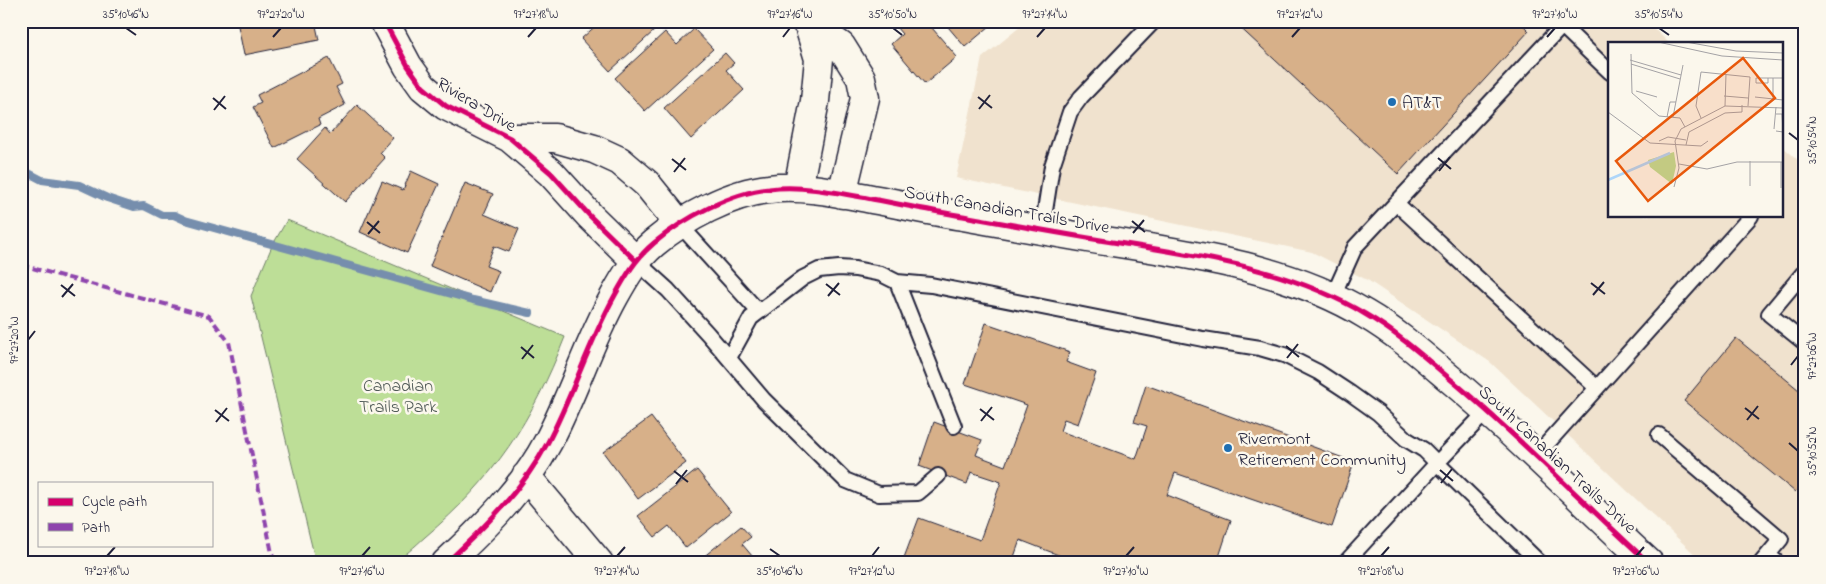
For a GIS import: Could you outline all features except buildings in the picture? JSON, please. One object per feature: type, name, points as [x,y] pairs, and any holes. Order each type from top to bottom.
[{"type":"street","name":"Riviera Drive","points":[[384,21],[386,28],[408,66],[423,87],[446,106],[510,138],[551,173],[590,216],[636,261]]},
{"type":"street","points":[[798,188],[815,102],[818,59],[807,22]]},
{"type":"street","points":[[807,22],[841,46],[861,78],[865,98],[842,194]]},
{"type":"street","name":"Riviera Drive","points":[[510,138],[555,138],[594,149],[620,160],[648,184],[680,225]]},
{"type":"street","name":"South Canadian Trails Drive","points":[[446,563],[496,514],[526,476],[551,434],[568,399],[592,338],[636,261],[654,243],[680,225],[717,204],[767,189],[798,188],[1181,253],[1278,277],[1333,296],[1394,332],[1488,410],[1649,563]]},
{"type":"street","points":[[526,476],[598,563]]},
{"type":"lane","points":[[1042,230],[1052,166],[1070,112],[1081,97],[1154,21]]},
{"type":"lane","points":[[1333,296],[1355,246],[1560,24],[1608,70]]},
{"type":"lane","points":[[1396,203],[1597,388]]},
{"type":"lane","points":[[1536,456],[1749,218]]},
{"type":"lane","points":[[680,225],[759,312]]},
{"type":"lane","points":[[636,261],[668,290],[764,400],[845,480],[879,494],[918,493],[938,476]]},
{"type":"lane","points":[[728,358],[751,318],[803,278],[819,270],[840,268],[881,274],[897,282],[931,285],[1203,339],[1260,348],[1284,355],[1318,372],[1378,413],[1406,439],[1424,450],[1540,563]]},
{"type":"lane","points":[[1805,272],[1769,314],[1805,343]]},
{"type":"lane","points":[[897,282],[954,426]]},
{"type":"lane","points":[[1345,563],[1488,410]]},
{"type":"lane","points":[[1659,435],[1781,539],[1769,560]]},
{"type":"shaded area","points":[[1027,21],[1646,21],[1668,42],[1608,42],[1608,218],[1784,218],[1784,148],[1805,166],[1805,563],[1704,563],[1490,362],[1369,281],[1312,252],[956,178],[982,58]]},
{"type":"green space","name":"Canadian Trails Park","points":[[287,220],[565,337],[525,422],[491,470],[450,515],[409,551],[392,563],[316,563],[251,296],[272,246]]},
{"type":"waterway","points":[[21,169],[42,180],[79,185],[107,198],[134,207],[144,206],[162,215],[174,215],[185,220],[473,300],[530,313]]},
{"type":"marked path","points":[[21,265],[209,316],[229,342],[274,563]]},
{"type":"cycle path","points":[[384,21],[408,66],[423,87],[446,106],[510,138],[551,173],[590,216],[636,261]]},
{"type":"cycle path","points":[[446,563],[502,507],[538,459],[557,424],[596,333],[614,297],[636,261],[666,234],[708,208],[754,191],[781,188],[818,190],[843,194],[1075,236],[1177,252],[1242,266],[1306,286],[1365,314],[1408,344],[1475,400],[1649,563]]},
{"type":"place","name":"AT&T","points":[[1392,102]]},
{"type":"place","name":"Rivermont Retirement Community","points":[[1228,448]]}]
